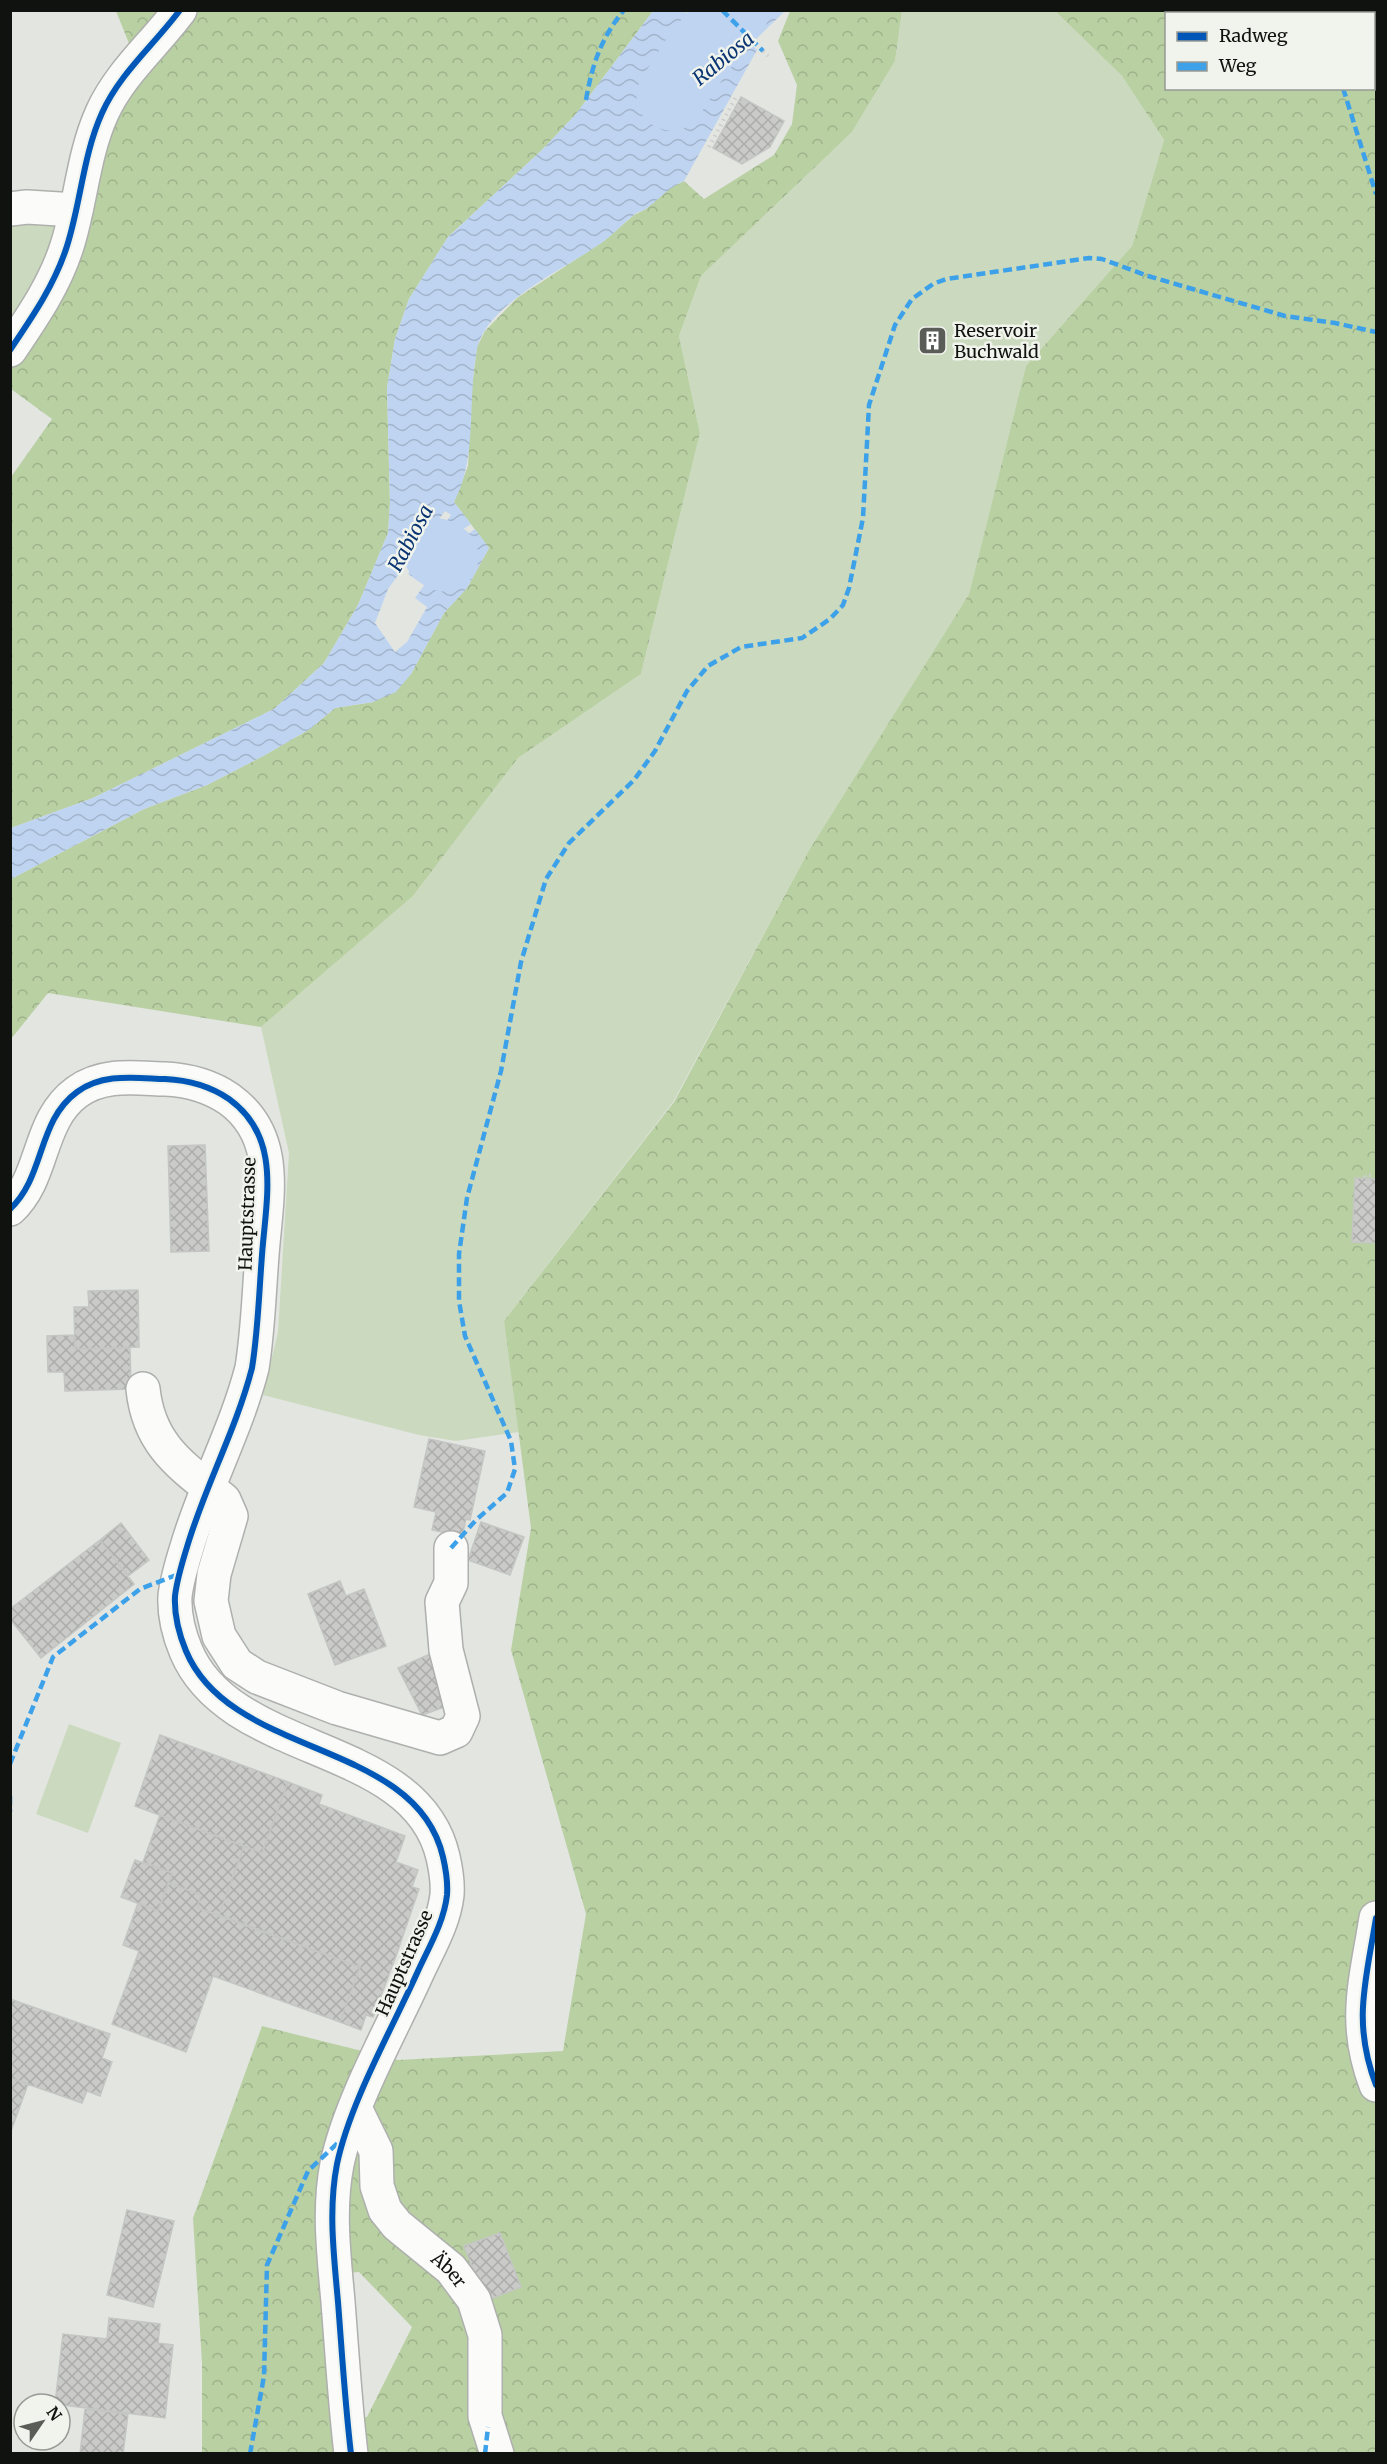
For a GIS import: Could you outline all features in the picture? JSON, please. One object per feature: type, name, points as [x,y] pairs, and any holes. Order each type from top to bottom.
[{"type":"street","points":[[10,350],[55,278],[76,210],[88,153],[103,111],[124,77],[180,10]]},
{"type":"street","points":[[10,209],[35,207],[76,210]]},
{"type":"street","name":"Hauptstrasse","points":[[10,1209],[25,1193],[33,1178],[47,1133],[64,1104],[88,1085],[102,1079],[119,1077],[171,1079],[219,1092],[239,1107],[255,1125],[264,1144],[267,1168],[256,1344],[245,1396],[208,1487],[179,1574],[175,1597],[179,1632],[189,1657],[213,1692],[241,1712],[375,1776],[403,1794],[422,1813],[435,1833],[447,1875],[442,1917],[355,2108],[338,2159],[332,2203],[351,2454]]},
{"type":"street","points":[[143,1389],[145,1410],[159,1441],[175,1461],[224,1500],[230,1512],[214,1574],[211,1601],[219,1636],[237,1664],[257,1677],[337,1708],[440,1738],[456,1731],[463,1716],[446,1650],[442,1602],[451,1583],[451,1548]]},
{"type":"street","points":[[1377,1918],[1361,2015],[1368,2062],[1377,2085]]},
{"type":"street","name":"Äber","points":[[355,2108],[376,2151],[377,2186],[385,2210],[405,2232],[452,2269],[477,2307],[485,2336],[485,2416],[497,2454]]},
{"type":"path","points":[[763,51],[768,56]]},
{"type":"path","points":[[709,147],[738,95]]},
{"type":"path","points":[[1365,1189],[1365,1175],[1377,1175]]},
{"type":"green space","points":[[116,11],[653,11],[576,114],[542,150],[448,237],[409,299],[395,339],[387,388],[390,504],[388,533],[358,605],[324,663],[274,709],[93,798],[11,828],[11,477],[52,419],[11,389],[11,350],[136,61]]},
{"type":"green space","points":[[790,11],[902,11],[895,61],[852,132],[701,276],[679,336],[700,433],[641,674],[518,758],[413,896],[261,1027],[48,993],[11,1039],[11,879],[144,809],[207,785],[265,755],[310,729],[335,708],[373,702],[411,674],[444,613],[467,588],[489,548],[454,502],[468,466],[472,387],[477,347],[485,331],[517,298],[604,241],[634,215],[646,209],[662,192],[684,181],[704,199],[774,155],[792,124],[797,85],[778,41]]},
{"type":"green space","points":[[902,11],[1055,11],[1122,76],[1164,140],[1132,246],[1026,366],[969,594],[808,852],[673,1102],[504,1321],[519,1432],[456,1441],[419,1435],[263,1395],[278,1332],[289,1153],[261,1027],[413,896],[518,758],[641,674],[700,433],[679,336],[701,276],[852,132],[895,61]]},
{"type":"green space","points":[[1055,11],[1376,11],[1376,2453],[202,2453],[202,2363],[193,2218],[262,2026],[398,2060],[563,2051],[586,1914],[511,1650],[531,1528],[504,1321],[674,1102],[808,852],[969,594],[1026,366],[1132,246],[1164,140],[1122,76]],"holes":[[[359,2272],[412,2327],[367,2417],[347,2419],[336,2274]]]},
{"type":"green space","points":[[11,209],[76,210],[11,350]]},
{"type":"green space","points":[[69,1724],[121,1743],[88,1833],[36,1814]]},
{"type":"water","points":[[653,11],[682,11],[701,18],[717,11],[757,50],[684,181],[668,190],[646,209],[635,214],[604,241],[512,301],[496,316],[484,332],[477,349],[474,368],[466,467],[454,502],[471,524],[448,539],[418,581],[408,574],[451,515],[445,511],[388,589],[375,623],[395,652],[407,642],[427,607],[415,598],[453,545],[475,529],[489,548],[467,588],[444,613],[411,674],[396,692],[373,702],[335,708],[310,729],[265,755],[207,785],[144,809],[11,879],[11,828],[93,798],[274,709],[324,663],[358,605],[388,533],[390,503],[387,388],[395,339],[409,299],[448,237],[542,150],[576,114]]},
{"type":"water","points":[[727,11],[754,11],[741,24]]},
{"type":"water","points":[[769,11],[785,11],[756,39],[748,32]]},
{"type":"building","points":[[741,97],[784,121],[770,147],[742,164],[713,148]]},
{"type":"building","name":"Reservoir Buchwald","points":[[926,326],[947,334],[939,354],[918,346]]},
{"type":"building","points":[[205,1145],[209,1251],[171,1252],[168,1146]]},
{"type":"building","points":[[1355,1178],[1376,1179],[1376,1243],[1352,1242]]},
{"type":"building","points":[[138,1290],[139,1347],[75,1349],[74,1307],[89,1307],[88,1291]]},
{"type":"building","points":[[74,1335],[75,1349],[130,1348],[131,1389],[65,1391],[64,1372],[48,1372],[47,1336]]},
{"type":"building","points":[[429,1439],[485,1451],[470,1520],[466,1519],[462,1536],[432,1530],[436,1512],[414,1507]]},
{"type":"building","points":[[481,1522],[524,1537],[510,1575],[468,1560]]},
{"type":"building","points":[[121,1523],[149,1560],[128,1576],[100,1540]]},
{"type":"building","points":[[100,1540],[134,1584],[41,1658],[10,1619],[10,1609]]},
{"type":"building","points":[[340,1581],[346,1596],[364,1589],[386,1646],[335,1665],[308,1594]]},
{"type":"building","points":[[430,1654],[450,1705],[422,1715],[398,1668]]},
{"type":"building","points":[[160,1735],[288,1782],[262,1853],[135,1806]]},
{"type":"building","points":[[288,1782],[322,1795],[319,1804],[405,1836],[396,1862],[418,1870],[412,1887],[419,1889],[396,1956],[373,2017],[366,2015],[361,2030],[340,2022],[360,1967],[219,1915],[244,1846],[262,1853]]},
{"type":"building","points":[[160,1815],[244,1846],[219,1915],[197,1908],[201,1895],[169,1883],[172,1873],[143,1862]]},
{"type":"building","points":[[135,1860],[172,1873],[158,1911],[121,1897]]},
{"type":"building","points":[[169,1883],[201,1895],[197,1908],[360,1967],[340,2022],[213,1976],[186,2052],[112,2024],[139,1951],[123,1945],[138,1903],[158,1911]]},
{"type":"building","points":[[10,1999],[110,2034],[102,2058],[112,2062],[100,2096],[87,2091],[82,2103],[10,2078]]},
{"type":"building","points":[[10,2078],[28,2084],[10,2134]]},
{"type":"building","points":[[127,2210],[174,2221],[153,2307],[107,2295]]},
{"type":"building","points":[[500,2233],[521,2287],[485,2301],[464,2246]]},
{"type":"building","points":[[109,2318],[160,2324],[158,2343],[173,2345],[165,2418],[72,2406],[72,2392],[56,2392],[63,2334],[107,2339]]},
{"type":"building","points":[[85,2409],[128,2414],[123,2454],[80,2454]]},
{"type":"waterway","name":"Rabiosa","points":[[671,96],[699,52],[735,10]]},
{"type":"waterway","points":[[438,553],[444,557]]},
{"type":"marked path","points":[[586,100],[591,75],[603,42],[624,10]]},
{"type":"marked path","points":[[722,10],[763,51]]},
{"type":"marked path","points":[[1344,90],[1376,194]]},
{"type":"marked path","points":[[451,1548],[476,1520],[507,1493],[515,1469],[511,1441],[465,1336],[459,1301],[459,1254],[467,1198],[501,1071],[521,962],[546,879],[569,843],[634,780],[655,751],[687,691],[708,666],[741,647],[802,638],[830,619],[843,605],[849,588],[863,518],[869,405],[895,325],[912,299],[933,284],[946,279],[1089,258],[1102,259],[1148,276],[1285,316],[1376,332]]},
{"type":"marked path","points":[[10,1764],[53,1657],[140,1589],[179,1574]]},
{"type":"marked path","points":[[10,1796],[10,1812]]},
{"type":"marked path","points":[[250,2454],[264,2376],[267,2265],[308,2171],[342,2139]]},
{"type":"marked path","points":[[485,2454],[488,2427]]},
{"type":"cycle path","points":[[10,350],[43,300],[62,260],[72,229],[90,145],[102,113],[118,85],[180,10]]},
{"type":"cycle path","points":[[10,1209],[30,1181],[47,1133],[64,1104],[87,1086],[108,1079],[173,1080],[190,1082],[214,1091],[229,1099],[246,1114],[264,1150],[267,1191],[252,1368],[238,1414],[194,1524],[177,1583],[175,1610],[179,1631],[186,1651],[209,1686],[241,1712],[280,1733],[362,1768],[398,1790],[426,1819],[443,1857],[447,1881],[447,1895],[439,1925],[361,2091],[343,2140],[334,2181],[333,2233],[351,2454]]},
{"type":"cycle path","points":[[1376,1918],[1363,2002],[1364,2041],[1376,2085]]},
{"type":"place","name":"Reservoir Buchwald","points":[[933,340]]}]
